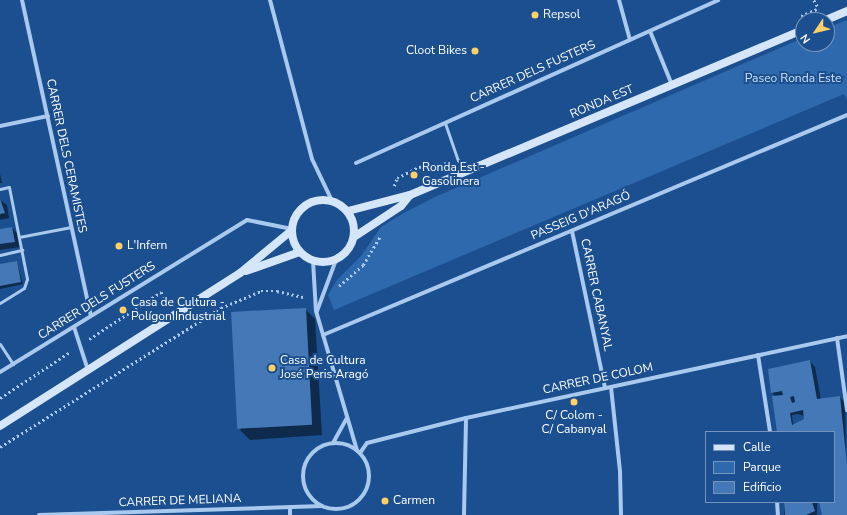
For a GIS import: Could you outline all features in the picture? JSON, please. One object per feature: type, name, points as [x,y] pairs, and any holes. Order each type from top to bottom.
[{"type":"main road","points":[[835,16],[847,11]]},
{"type":"main road","name":"RONDA EST","points":[[348,211],[410,196],[795,33]]},
{"type":"main road","name":"RONDA EST","points":[[354,237],[401,206],[410,196]]},
{"type":"main road","points":[[314,201],[332,201],[348,211],[354,223],[354,237],[348,251],[336,260],[325,263],[313,261],[300,252],[294,242],[292,230],[298,212],[314,201]]},
{"type":"main road","points":[[0,426],[240,273],[292,230]]},
{"type":"main road","points":[[240,273],[300,252]]},
{"type":"street","name":"CARRER DELS CERAMISTES","points":[[22,0],[91,316]]},
{"type":"street","points":[[270,0],[312,159],[332,201]]},
{"type":"street","points":[[619,0],[630,40]]},
{"type":"street","name":"CARRER DELS FUSTERS","points":[[356,163],[718,0]]},
{"type":"street","points":[[650,31],[672,85]]},
{"type":"street","name":"PASSEIG D'ARAGÓ","points":[[323,335],[847,115]]},
{"type":"street","points":[[0,126],[48,116]]},
{"type":"street","name":"CARRER DELS FUSTERS","points":[[0,372],[247,220],[292,230]]},
{"type":"street","name":"CARRER CABANYAL","points":[[572,231],[605,388]]},
{"type":"street","points":[[316,312],[336,260]]},
{"type":"street","points":[[313,261],[316,312],[347,418],[358,451],[369,471],[369,482],[365,493],[350,506],[341,509],[322,506],[311,498],[304,486],[304,465],[318,448],[333,443],[350,445],[358,451]]},
{"type":"street","points":[[74,327],[88,370]]},
{"type":"street","name":"CARRER DE COLOM","points":[[358,451],[367,443],[466,418],[847,336]]},
{"type":"street","points":[[837,338],[847,410]]},
{"type":"street","points":[[758,355],[770,431]]},
{"type":"street","points":[[611,387],[620,471],[621,515]]},
{"type":"street","points":[[333,443],[347,418]]},
{"type":"street","points":[[464,515],[466,418]]},
{"type":"street","points":[[777,503],[778,515]]},
{"type":"street","name":"CARRER DE MELIANA","points":[[39,515],[322,506]]},
{"type":"street","points":[[290,508],[290,515]]},
{"type":"lane","points":[[445,123],[458,160],[467,171]]},
{"type":"lane","points":[[0,189],[10,187],[27,279],[24,288],[0,303]]},
{"type":"lane","points":[[19,237],[71,227]]},
{"type":"lane","points":[[0,255],[22,250]]},
{"type":"lane","points":[[0,344],[13,364]]},
{"type":"path","points":[[814,0],[818,9]]},
{"type":"path","points":[[0,398],[161,292],[188,328]]},
{"type":"green space","name":"Paseo Ronda Este","points":[[847,20],[847,100],[844,94],[334,310],[328,295],[337,280],[361,256],[381,227],[404,213],[435,197],[795,41],[795,52],[835,52],[835,25]]},
{"type":"building","points":[[0,199],[5,213],[0,214]]},
{"type":"building","points":[[12,227],[15,242],[0,244],[0,229]]},
{"type":"building","points":[[17,261],[21,282],[0,286],[0,264]]},
{"type":"building","name":"Casa de Cultura José Peris Aragó","points":[[306,308],[312,425],[237,429],[231,312]]},
{"type":"building","points":[[810,360],[817,399],[840,396],[847,465],[847,515],[822,515],[819,503],[835,503],[835,431],[777,431],[772,396],[783,395],[782,391],[771,393],[768,369]],"holes":[[[794,396],[795,402],[792,403],[790,397]],[[803,410],[804,419],[792,425],[790,413]]]},
{"type":"building","points":[[784,503],[812,503],[815,511],[806,515],[785,515]]},
{"type":"place","name":"Repsol","points":[[535,15]]},
{"type":"place","name":"Cloot Bikes","points":[[475,51]]},
{"type":"place","name":"Ronda Est - Gasolinera","points":[[414,175]]},
{"type":"place","name":"L'Infern","points":[[119,246]]},
{"type":"place","name":"Casa de Cultura - Polígon Industrial","points":[[123,310]]},
{"type":"place","name":"Casa de Cultura José Peris Aragó","points":[[272,368]]},
{"type":"place","name":"C/ Colom - C/ Cabanyal","points":[[574,402]]},
{"type":"place","name":"Carmen","points":[[385,501]]}]
